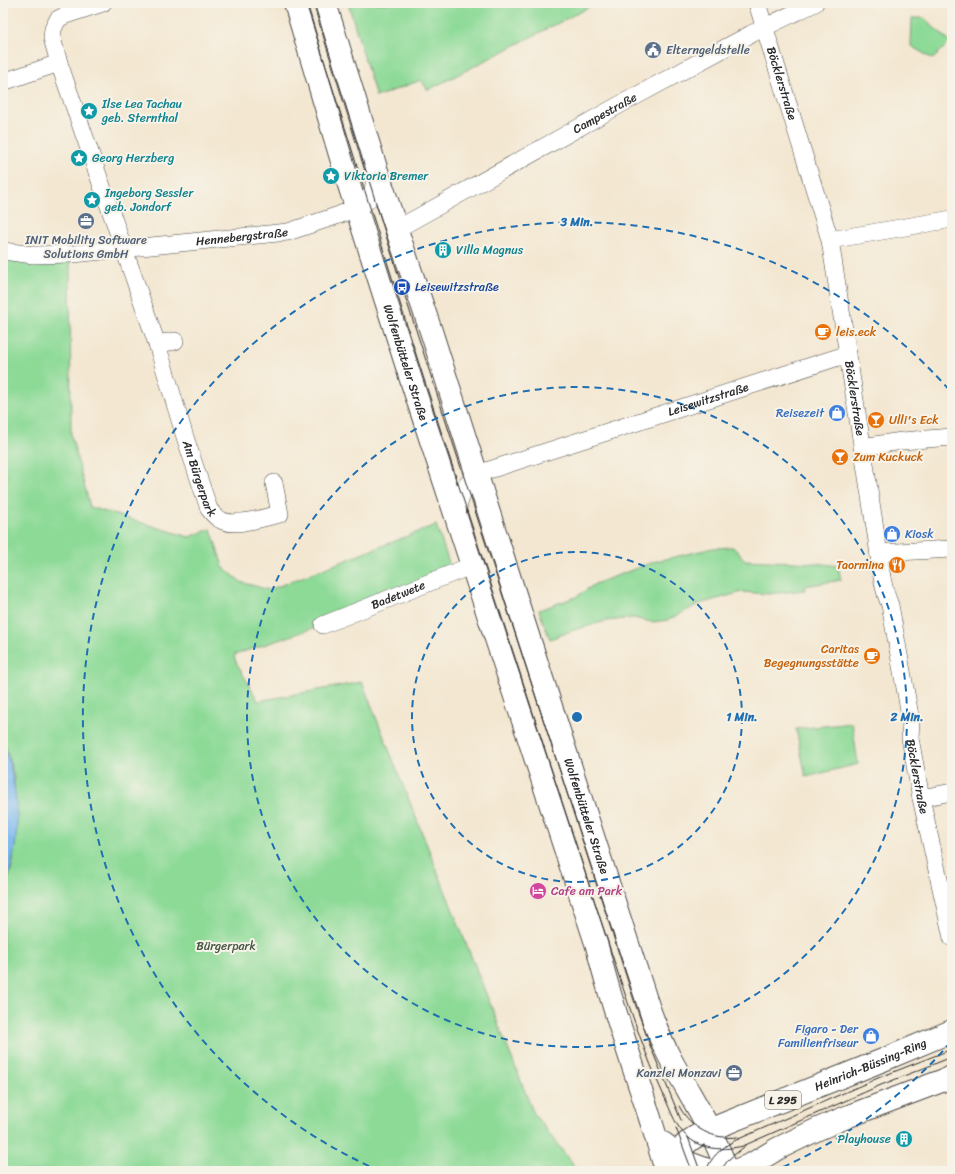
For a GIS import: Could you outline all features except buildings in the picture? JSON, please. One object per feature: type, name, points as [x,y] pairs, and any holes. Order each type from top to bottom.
[{"type":"main road","name":"Wolfenbütteler Straße","points":[[295,3],[357,208],[414,388],[597,946],[609,993],[656,1136],[671,1166]]},
{"type":"main road","name":"Wolfenbütteler Straße","points":[[324,3],[376,168],[477,474],[653,1021],[668,1053],[710,1129],[727,1171]]},
{"type":"main road","name":"Heinrich-Büssing-Ring","points":[[671,1166],[689,1140],[710,1129],[884,1060],[952,1031]]},
{"type":"main road","points":[[735,1171],[752,1164],[777,1149],[818,1129],[952,1077]]},
{"type":"main road","points":[[671,1166],[689,1162],[711,1171]]},
{"type":"street","points":[[103,3],[66,15],[58,20],[53,29],[52,38],[59,63],[123,249]]},
{"type":"street","name":"Böcklerstraße","points":[[757,3],[830,240],[885,594],[890,605],[911,721],[910,738],[921,798],[952,938]]},
{"type":"street","name":"Campestraße","points":[[397,229],[621,104],[815,3]]},
{"type":"street","points":[[3,82],[59,63]]},
{"type":"street","name":"Wolfenbütteler Straße","points":[[357,208],[364,204],[372,193],[376,168]]},
{"type":"street","name":"Hennebergstraße","points":[[3,251],[33,255],[65,254],[288,232],[357,208]]},
{"type":"street","points":[[830,240],[952,219]]},
{"type":"street","name":"Am Bürgerpark","points":[[123,249],[157,344],[185,437],[213,514],[221,521],[227,523],[236,523],[280,514],[274,483]]},
{"type":"street","points":[[157,344],[175,341]]},
{"type":"street","name":"Leisewitzstraße","points":[[477,474],[848,354]]},
{"type":"street","points":[[862,448],[902,441],[952,437]]},
{"type":"street","points":[[456,517],[461,493],[470,480],[477,474]]},
{"type":"street","points":[[879,553],[952,549]]},
{"type":"street","name":"Badetwete","points":[[323,625],[473,566]]},
{"type":"street","points":[[921,798],[952,792]]},
{"type":"green space","points":[[348,3],[597,3],[428,90],[421,80],[376,97]]},
{"type":"green space","points":[[912,18],[924,18],[950,42],[933,59],[911,46]]},
{"type":"green space","name":"Bürgerpark","points":[[3,259],[70,261],[71,435],[90,507],[189,537],[211,529],[223,567],[241,582],[269,590],[436,525],[453,574],[323,625],[234,655],[235,660],[258,701],[362,682],[534,1114],[578,1171],[3,1171],[3,900],[13,862],[14,777],[3,738]]},
{"type":"green space","points":[[733,547],[745,560],[804,562],[838,566],[841,580],[805,586],[805,590],[768,594],[742,592],[699,604],[668,620],[652,622],[633,618],[606,621],[574,630],[550,639],[539,610],[576,597],[595,584],[653,562],[713,548]]},
{"type":"green space","points":[[852,723],[858,764],[806,777],[796,729]]},
{"type":"water","points":[[3,738],[13,782],[17,825],[14,854],[3,900]]},
{"type":"tram line","points":[[306,3],[420,367],[617,970],[651,1064],[677,1125],[685,1135],[702,1146],[722,1149],[743,1146],[881,1085],[952,1057]]},
{"type":"tram line","points":[[314,3],[402,287],[624,967],[649,1043],[681,1120]]},
{"type":"tram line","points":[[706,1171],[717,1153],[734,1141],[878,1078],[952,1049]]},
{"type":"tram line","points":[[679,1106],[696,1127],[712,1135],[720,1137],[738,1137]]},
{"type":"tram line","points":[[676,1128],[692,1171]]},
{"type":"tram line","points":[[688,1137],[700,1171]]},
{"type":"tram line","points":[[720,1171],[729,1159],[744,1147]]},
{"type":"place","name":"Elterngeldstelle","points":[[653,50]]},
{"type":"place","name":"Ilse Lea Tachau geb. Sternthal","points":[[89,111]]},
{"type":"place","name":"Georg Herzberg","points":[[79,158]]},
{"type":"place","name":"Viktoria Bremer","points":[[331,176]]},
{"type":"place","name":"Ingeborg Sessler geb. Jondorf","points":[[92,200]]},
{"type":"place","name":"INIT Mobility Software Solutions GmbH","points":[[86,221]]},
{"type":"place","name":"Villa Magnus","points":[[443,250]]},
{"type":"place","name":"Leisewitzstraße","points":[[402,287]]},
{"type":"place","name":"leis.eck","points":[[823,332]]},
{"type":"place","name":"Reisezeit","points":[[837,413]]},
{"type":"place","name":"Ulli's Eck","points":[[876,420]]},
{"type":"place","name":"Zum Kuckuck","points":[[840,457]]},
{"type":"place","name":"Kiosk","points":[[892,534]]},
{"type":"place","name":"Taormina","points":[[897,565]]},
{"type":"place","name":"Caritas Begegnungsstätte","points":[[872,656]]},
{"type":"place","name":"Cafe am Park","points":[[538,891]]},
{"type":"place","name":"Figaro - Der Familienfriseur","points":[[871,1036]]},
{"type":"place","name":"Kanzlei Monzavi","points":[[734,1073]]},
{"type":"place","name":"Playhouse","points":[[904,1139]]}]
